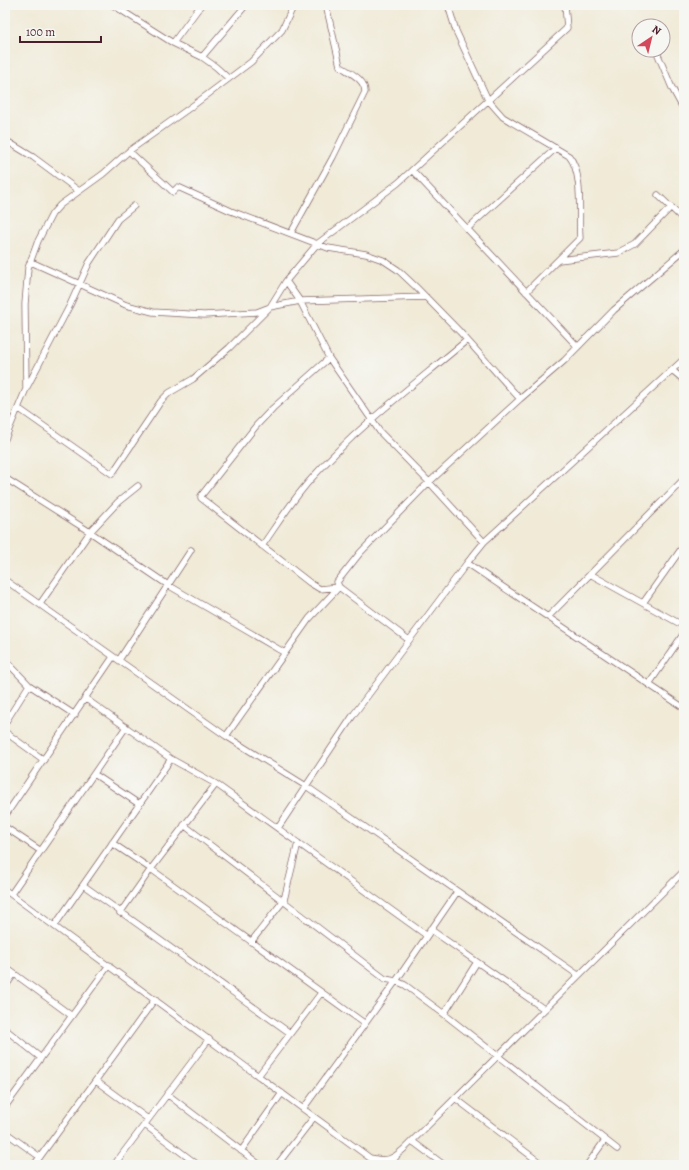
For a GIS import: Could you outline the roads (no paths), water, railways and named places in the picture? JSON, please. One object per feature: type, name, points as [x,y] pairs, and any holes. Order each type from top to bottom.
[{"type":"street","points":[[113,5],[173,42],[202,57],[228,78]]},
{"type":"street","points":[[173,42],[201,5]]},
{"type":"street","points":[[202,57],[246,5]]},
{"type":"street","points":[[26,389],[25,304],[28,268],[38,240],[52,214],[60,205],[103,174],[129,150],[195,104],[251,62],[282,30],[294,5]]},
{"type":"street","points":[[291,233],[333,157],[365,92],[363,82],[340,66],[326,5]]},
{"type":"street","points":[[448,5],[456,31],[488,100],[503,117],[569,156],[574,162],[578,184],[580,238],[526,292]]},
{"type":"street","points":[[18,408],[112,474],[161,401],[169,393],[193,378],[229,348],[270,307],[286,281],[317,244],[398,183],[567,28],[565,5]]},
{"type":"street","points":[[659,58],[672,88],[684,110]]},
{"type":"street","points":[[5,140],[33,157],[79,191]]},
{"type":"street","points":[[467,229],[556,148]]},
{"type":"street","points":[[129,150],[174,192],[178,187],[231,211],[328,248],[366,254],[383,260],[398,270],[426,298],[467,340],[520,399]]},
{"type":"street","points":[[412,170],[578,347]]},
{"type":"street","points":[[658,195],[684,220]]},
{"type":"street","points":[[5,439],[8,426],[70,305],[89,263],[118,219],[134,206]]},
{"type":"street","points":[[559,260],[618,252],[635,244],[671,207]]},
{"type":"street","points":[[409,640],[339,587],[337,582],[360,553],[429,482],[564,361],[614,310],[684,250]]},
{"type":"street","points":[[31,262],[126,305],[153,312],[204,315],[257,312],[270,307],[300,301],[426,298]]},
{"type":"street","points":[[286,281],[300,301],[329,358],[371,421],[484,542]]},
{"type":"street","points":[[262,546],[288,508],[334,455],[371,421],[467,340]]},
{"type":"street","points":[[329,358],[273,408],[260,422],[201,496],[203,500],[310,583],[320,589],[339,587]]},
{"type":"street","points":[[278,828],[354,714],[484,542],[684,359]]},
{"type":"street","points":[[672,370],[684,380]]},
{"type":"street","points":[[5,478],[90,532],[168,585],[285,653]]},
{"type":"street","points":[[548,617],[684,478]]},
{"type":"street","points":[[40,604],[90,532],[118,502],[138,486]]},
{"type":"street","points":[[643,603],[684,545]]},
{"type":"street","points":[[5,816],[74,715],[116,659],[191,550]]},
{"type":"street","points":[[467,563],[684,708]]},
{"type":"street","points":[[590,574],[684,626]]},
{"type":"street","points":[[5,580],[226,736],[306,786],[456,892],[578,975]]},
{"type":"street","points":[[226,736],[309,619],[339,587]]},
{"type":"street","points":[[649,684],[684,633]]},
{"type":"street","points":[[5,660],[29,685],[74,715]]},
{"type":"street","points":[[5,723],[29,685]]},
{"type":"street","points":[[86,699],[171,759],[216,784],[426,935]]},
{"type":"street","points":[[11,894],[126,727]]},
{"type":"street","points":[[5,732],[44,760]]},
{"type":"street","points":[[55,925],[171,759]]},
{"type":"street","points":[[94,774],[139,804]]},
{"type":"street","points":[[120,913],[151,869],[216,784]]},
{"type":"street","points":[[184,825],[284,900],[385,979],[396,981],[405,985],[444,1014],[617,1149]]},
{"type":"street","points":[[5,827],[41,851]]},
{"type":"street","points":[[112,843],[151,869],[364,1023]]},
{"type":"street","points":[[251,942],[284,900],[298,843]]},
{"type":"street","points":[[390,1165],[397,1155],[497,1055],[684,871]]},
{"type":"street","points":[[83,885],[120,913],[290,1033]]},
{"type":"street","points":[[5,890],[55,925],[370,1158],[381,1161],[388,1160],[397,1155]]},
{"type":"street","points":[[303,1108],[396,981],[456,892]]},
{"type":"street","points":[[430,929],[544,1009]]},
{"type":"street","points":[[444,1014],[477,962]]},
{"type":"street","points":[[5,1107],[109,965]]},
{"type":"street","points":[[5,967],[72,1016]]},
{"type":"street","points":[[5,988],[14,974]]},
{"type":"street","points":[[258,1076],[321,993]]},
{"type":"street","points":[[34,1165],[155,999]]},
{"type":"street","points":[[5,1029],[41,1058]]},
{"type":"street","points":[[114,1165],[209,1039]]},
{"type":"street","points":[[96,1081],[198,1165]]},
{"type":"street","points":[[241,1150],[282,1093]]},
{"type":"street","points":[[167,1094],[260,1165]]},
{"type":"street","points":[[455,1098],[542,1165]]},
{"type":"street","points":[[277,1165],[314,1117]]},
{"type":"street","points":[[5,1132],[40,1157]]},
{"type":"street","points":[[587,1165],[605,1140]]},
{"type":"street","points":[[412,1141],[444,1165]]}]
